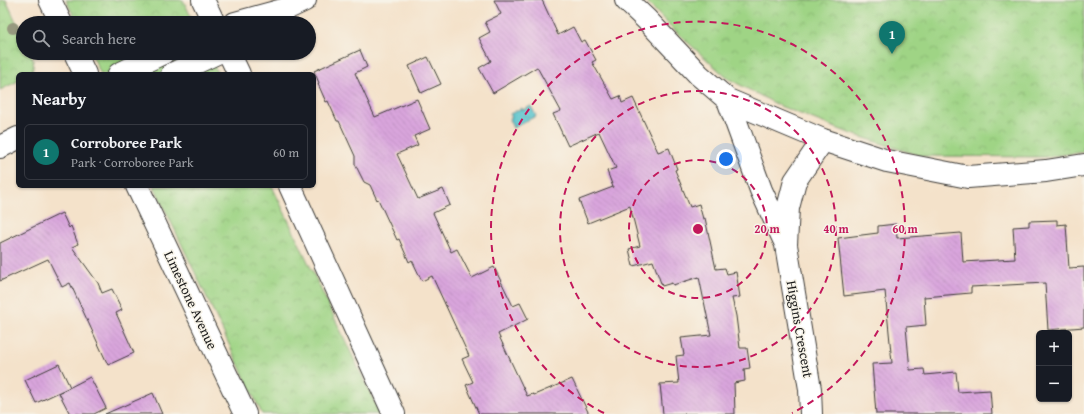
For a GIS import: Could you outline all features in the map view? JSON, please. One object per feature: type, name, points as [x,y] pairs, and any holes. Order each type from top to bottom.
[{"type":"street","points":[[50,0],[58,16]]},
{"type":"street","points":[[204,0],[211,16]]},
{"type":"street","points":[[626,0],[648,20],[699,75],[728,100],[823,140],[887,161],[968,177],[1046,171],[1084,165]]},
{"type":"street","points":[[258,16],[295,5]]},
{"type":"street","points":[[276,16],[295,5]]},
{"type":"street","points":[[78,60],[84,72]]},
{"type":"street","points":[[123,72],[148,60]]},
{"type":"street","points":[[176,72],[201,60]]},
{"type":"street","points":[[232,60],[238,72]]},
{"type":"street","name":"Higgins Crescent","points":[[728,100],[761,190],[786,245]]},
{"type":"street","name":"Higgins Crescent","points":[[811,414],[810,389],[786,245],[788,208],[795,181],[823,140]]},
{"type":"street","name":"Limestone Avenue","points":[[138,188],[245,414]]},
{"type":"street","points":[[291,188],[394,414]]},
{"type":"green space","points":[[0,0],[6,0],[16,22],[16,60],[33,60],[34,64],[31,72],[16,72],[16,82],[0,90]]},
{"type":"green space","points":[[66,0],[183,0],[191,16],[74,16]]},
{"type":"green space","points":[[645,0],[1084,0],[1084,152],[1044,157],[921,156],[849,133],[780,106],[727,78],[673,29]]},
{"type":"green space","points":[[94,60],[211,60],[217,72],[100,72]]},
{"type":"green space","points":[[155,188],[273,188],[380,414],[262,414]]},
{"type":"water","points":[[531,106],[536,116],[513,128],[509,119],[512,117],[510,114],[522,108],[523,110]]},
{"type":"building","points":[[494,0],[542,0],[558,35],[573,27],[581,42],[585,40],[596,60],[592,62],[613,99],[620,96],[622,103],[633,98],[658,152],[669,148],[677,169],[675,170],[690,207],[699,204],[703,219],[705,218],[716,269],[725,268],[727,274],[736,272],[740,297],[732,298],[740,348],[747,348],[750,368],[744,369],[745,381],[734,383],[735,414],[663,414],[660,384],[679,383],[676,356],[684,355],[681,338],[711,335],[699,277],[673,285],[672,283],[662,286],[653,261],[633,266],[629,249],[640,246],[630,206],[588,223],[579,200],[613,187],[607,171],[616,168],[599,132],[568,146],[553,114],[561,111],[537,67],[493,93],[479,68],[491,61],[479,38],[490,32],[485,22],[501,14]]},
{"type":"building","points":[[360,50],[367,67],[355,73],[375,117],[417,99],[430,129],[414,136],[418,145],[397,154],[418,199],[443,189],[450,205],[433,213],[451,252],[457,249],[472,278],[494,267],[513,306],[520,303],[528,319],[498,334],[527,396],[534,395],[572,379],[589,414],[479,414],[466,385],[473,382],[462,359],[469,356],[432,276],[422,281],[412,260],[409,262],[378,199],[377,200],[370,185],[364,182],[355,164],[355,156],[339,121],[337,121],[328,101],[326,102],[318,84],[316,72],[314,71]]},
{"type":"building","points":[[428,57],[441,84],[421,93],[409,66]]},
{"type":"building","points":[[62,213],[69,228],[71,226],[78,244],[72,247],[98,283],[102,293],[112,289],[122,310],[116,313],[134,353],[108,365],[70,283],[62,287],[48,259],[0,281],[0,243]]},
{"type":"building","points":[[1057,220],[1057,225],[1066,224],[1069,268],[1084,267],[1084,327],[1048,330],[1045,283],[971,287],[971,293],[924,297],[926,325],[906,327],[910,370],[924,369],[925,375],[956,372],[958,392],[990,390],[992,414],[876,414],[872,364],[892,363],[885,291],[844,296],[838,238],[878,233],[878,226],[896,224],[897,238],[961,233],[963,262],[1015,259],[1013,227],[1029,226],[1029,221]]},
{"type":"building","points":[[59,364],[70,387],[36,403],[25,380]]},
{"type":"building","points":[[90,377],[106,408],[94,414],[70,414],[59,393]]},
{"type":"building","points":[[153,393],[162,414],[105,414]]},
{"type":"place","name":"Corroboree Park","points":[[892,54]]}]
